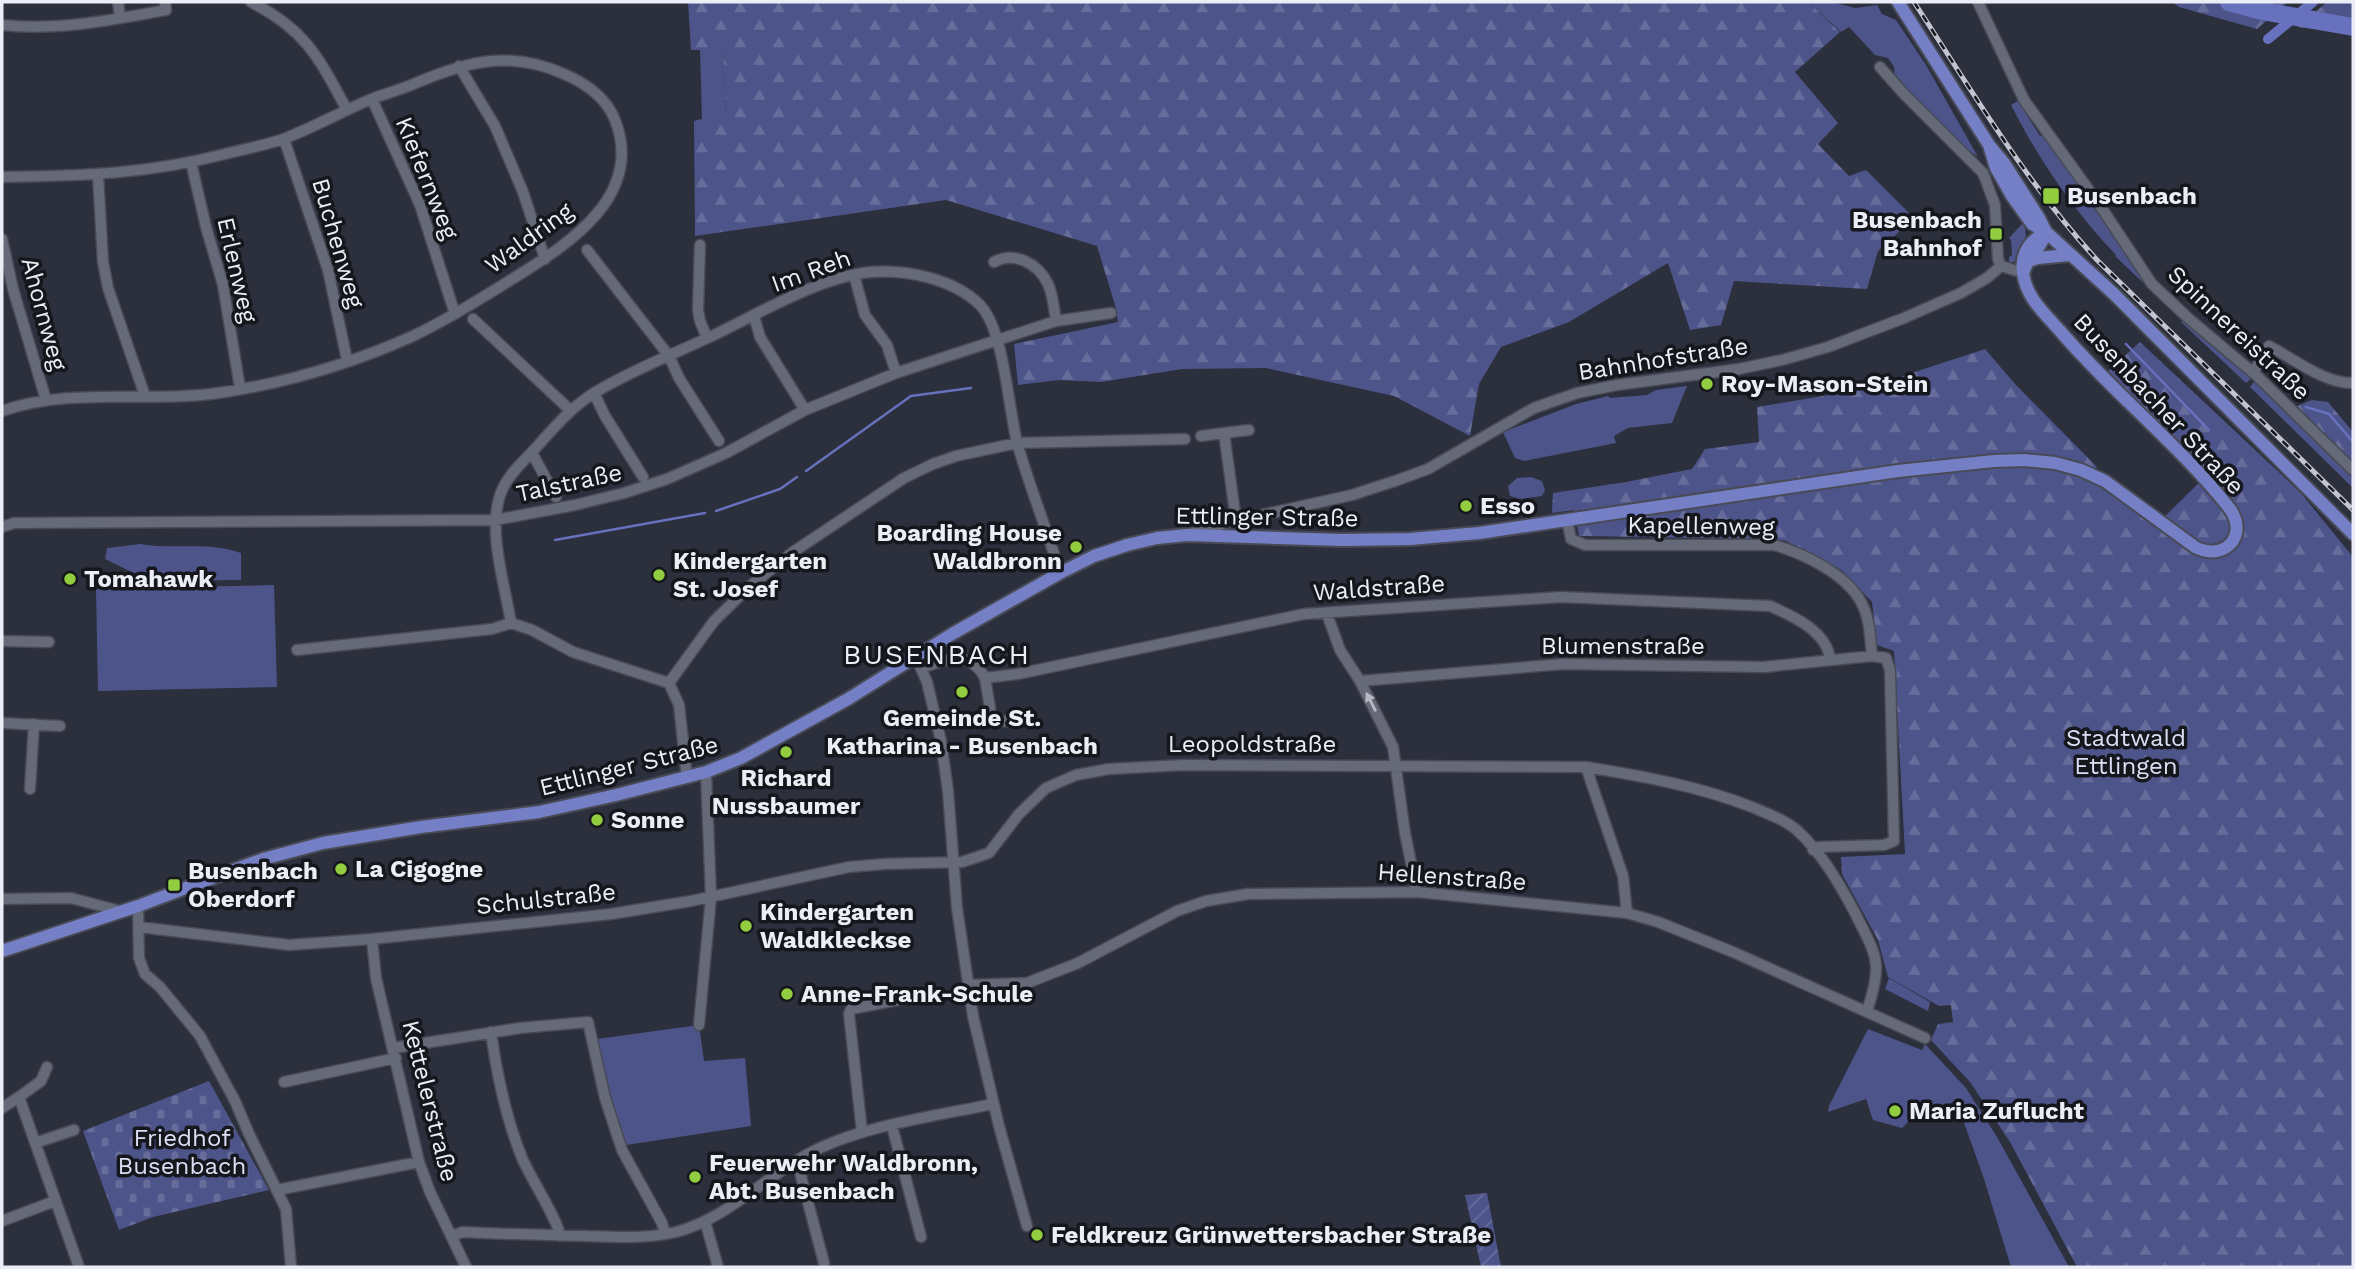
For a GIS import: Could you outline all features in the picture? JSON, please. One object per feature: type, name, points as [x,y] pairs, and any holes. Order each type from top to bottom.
[{"type":"main road","points":[[1883,2],[1900,5],[1989,145],[1996,169],[2032,225],[2046,232],[2151,330],[2353,534]]},
{"type":"main road","points":[[2026,267],[2046,232]]},
{"type":"main road","points":[[2026,267],[2038,258],[2069,255]]},
{"type":"main road","name":"Busenbacher Straße","points":[[1898,471],[1994,461],[2024,460],[2055,464],[2081,470],[2105,481],[2203,551],[2217,552],[2231,543],[2235,536],[2236,523],[2230,509],[2082,356],[2032,297],[2026,267]]},
{"type":"main road","name":"Ettlinger Straße","points":[[2,951],[138,906],[263,859],[323,843],[539,811],[706,772],[741,758],[919,663],[1060,573],[1094,556],[1127,545],[1187,535],[1342,540],[1410,539],[1479,533],[1898,471]]},
{"type":"street","points":[[118,2],[120,18]]},
{"type":"street","points":[[2,25],[51,27],[120,18],[166,10],[166,2]]},
{"type":"street","points":[[251,2],[278,18],[304,40],[319,58],[347,110]]},
{"type":"street","name":"Spinnereistraße","points":[[1978,2],[2024,100],[2099,204],[2152,284],[2253,373],[2353,470]]},
{"type":"street","name":"Waldring","points":[[2,177],[98,175],[191,162],[284,139],[372,99],[459,65],[498,60],[534,62],[577,80],[595,92],[612,111],[623,160],[604,206],[575,237],[455,314],[415,335],[322,369],[240,388],[179,396],[46,400],[2,411]]},
{"type":"street","points":[[459,65],[495,126],[523,192],[545,258]]},
{"type":"street","points":[[1880,67],[1983,173],[1994,205],[1998,259],[2001,266],[2026,267]]},
{"type":"street","name":"Kiefernweg","points":[[372,99],[420,205],[455,314]]},
{"type":"street","name":"Buchenweg","points":[[284,139],[328,270],[347,360]]},
{"type":"street","name":"Erlenweg","points":[[191,162],[223,285],[240,388]]},
{"type":"street","points":[[98,175],[103,262],[108,288],[145,397]]},
{"type":"street","name":"Ahornweg","points":[[2,239],[13,289],[46,400]]},
{"type":"street","points":[[700,245],[698,310],[707,338]]},
{"type":"street","points":[[587,250],[669,356],[679,378],[719,441]]},
{"type":"street","points":[[994,261],[1004,257],[1019,257],[1043,275],[1049,285],[1056,321]]},
{"type":"street","name":"Bahnhofstraße","points":[[1187,535],[1236,520],[1352,495],[1428,469],[1526,412],[1577,393],[1739,369],[1828,347],[1961,293],[1987,278],[2001,266]]},
{"type":"street","name":"Im Reh","points":[[495,520],[501,491],[508,477],[570,410],[594,393],[805,291],[854,275],[873,272],[898,273],[931,278],[954,287],[982,307],[991,322],[1017,443],[1060,573]]},
{"type":"street","points":[[854,275],[865,314],[887,345],[896,373]]},
{"type":"street","name":"Talstraße","points":[[2,528],[14,523],[495,520],[575,505],[648,486],[716,457],[806,410],[896,373],[1056,321],[1111,313]]},
{"type":"street","points":[[754,316],[760,337],[806,410]]},
{"type":"street","points":[[473,319],[570,410]]},
{"type":"street","points":[[2253,373],[2269,346],[2328,378],[2353,383]]},
{"type":"street","points":[[594,393],[643,477]]},
{"type":"street","points":[[1201,436],[1249,430]]},
{"type":"street","points":[[1224,433],[1236,520]]},
{"type":"street","points":[[669,683],[714,621],[750,586],[793,552],[904,478],[933,464],[956,456],[1017,443],[1185,439]]},
{"type":"street","points":[[532,453],[556,497]]},
{"type":"street","points":[[495,520],[511,623]]},
{"type":"street","name":"Kapellenweg","points":[[1567,520],[1571,539],[1585,545],[1774,545],[1794,551],[1831,573],[1854,591],[1867,616],[1872,656]]},
{"type":"street","name":"Waldstraße","points":[[985,678],[1018,674],[1304,614],[1561,597],[1770,606],[1787,613],[1817,634],[1825,642],[1830,660]]},
{"type":"street","points":[[1327,614],[1340,650],[1360,681],[1394,747],[1405,834],[1417,892]]},
{"type":"street","points":[[297,650],[492,629],[511,623],[533,630],[573,652],[669,683],[679,705],[687,778]]},
{"type":"street","points":[[2,640],[49,642]]},
{"type":"street","name":"Blumenstraße","points":[[1360,681],[1564,664],[1764,667],[1872,656],[1886,657],[1890,670],[1894,841],[1884,845],[1813,849]]},
{"type":"street","points":[[1019,722],[992,720],[985,678],[980,668],[964,660],[951,658],[919,663],[941,741],[948,791],[957,908],[968,985],[993,1104],[1027,1226]]},
{"type":"street","points":[[2,723],[60,726]]},
{"type":"street","points":[[30,789],[34,724]]},
{"type":"street","name":"Leopoldstraße","points":[[954,862],[989,853],[1032,800],[1046,789],[1076,775],[1109,769],[1184,765],[1586,767],[1646,777],[1731,799],[1784,822],[1800,833],[1836,877],[1873,947],[1878,976],[1867,1011]]},
{"type":"street","points":[[1586,767],[1623,876],[1628,914]]},
{"type":"street","points":[[699,1025],[711,897],[706,772]]},
{"type":"street","name":"Schulstraße","points":[[139,927],[289,945],[372,939],[611,914],[711,897],[849,867],[954,862]]},
{"type":"street","name":"Hellenstraße","points":[[968,985],[1027,983],[1046,977],[1177,911],[1206,901],[1248,894],[1417,892],[1628,914],[1658,922],[1733,952],[1925,1038]]},
{"type":"street","points":[[2,900],[71,898],[120,911]]},
{"type":"street","points":[[138,906],[139,958],[145,974],[169,996],[200,1036],[235,1101],[286,1209],[291,1267]]},
{"type":"street","name":"Kettelerstraße","points":[[372,939],[376,978],[419,1162],[466,1267]]},
{"type":"street","points":[[862,1132],[849,1014],[851,1009],[908,998]]},
{"type":"street","points":[[284,1082],[394,1053],[491,1032],[588,1022],[605,1098],[622,1150],[662,1223],[664,1234]]},
{"type":"street","points":[[491,1032],[501,1095],[514,1136],[537,1189],[560,1227],[560,1236]]},
{"type":"street","points":[[2,1108],[41,1081],[47,1066]]},
{"type":"street","points":[[19,1097],[79,1267]]},
{"type":"street","points":[[451,1236],[463,1232],[623,1237],[664,1234],[705,1221],[797,1161],[836,1141],[862,1132],[993,1104]]},
{"type":"street","points":[[892,1126],[920,1237]]},
{"type":"street","points":[[34,1143],[74,1130]]},
{"type":"street","points":[[797,1161],[824,1263]]},
{"type":"street","points":[[277,1190],[419,1162]]},
{"type":"street","points":[[2,1221],[55,1201]]},
{"type":"street","points":[[705,1221],[718,1267]]},
{"type":"green space","points":[[688,2],[1808,2],[1840,32],[1795,72],[1838,123],[1818,144],[1849,176],[1866,170],[1914,218],[1878,251],[1867,289],[1734,281],[1721,325],[1690,330],[1668,263],[1569,322],[1501,347],[1479,384],[1470,436],[1394,396],[1266,368],[1182,369],[1101,382],[1059,380],[1018,385],[1014,344],[1118,322],[1097,246],[946,200],[695,236],[694,121],[726,112],[723,50],[691,50]]},
{"type":"green space","points":[[1808,2],[1832,2],[1855,8],[1877,5],[1882,14],[1896,20],[1926,65],[1978,157],[1959,143],[1895,80],[1894,67],[1888,58],[1875,55],[1849,27],[1841,32]]},
{"type":"green space","points":[[2172,2],[2288,2],[2257,29],[2179,7]]},
{"type":"green space","points":[[2327,2],[2353,2],[2353,34],[2298,27]]},
{"type":"green space","points":[[723,49],[726,113],[702,119],[700,50]]},
{"type":"green space","points":[[2018,101],[2040,136],[2045,133],[2147,284],[2180,318],[2115,256],[2071,202],[2045,165],[2011,105]]},
{"type":"green space","points":[[2023,223],[2026,233],[2023,247],[2017,261],[2009,263],[2009,257],[2012,255],[2009,238]]},
{"type":"green space","points":[[2181,322],[2252,378],[2246,383]]},
{"type":"green space","name":"Stadtwald Ettlingen","points":[[2140,342],[2300,492],[2353,557],[2353,1267],[2077,1267],[2010,1142],[1970,1082],[1931,1040],[1938,1024],[1953,1022],[1951,1005],[1939,1006],[1888,977],[1878,940],[1842,874],[1841,857],[1905,854],[1894,651],[1877,645],[1872,602],[1841,570],[1786,541],[1579,536],[1574,510],[1552,513],[1553,493],[1692,469],[1705,449],[1759,442],[1757,407],[1860,390],[1985,349],[2015,384],[2097,467],[2088,480],[2108,491],[2154,527],[2209,473],[2107,372]]},
{"type":"green space","points":[[2255,380],[2353,476],[2353,488],[2250,387]]},
{"type":"green space","points":[[1687,386],[1672,423],[1628,428],[1614,436],[1616,443],[1524,461],[1515,458],[1503,432],[1576,404],[1608,396],[1647,395],[1656,390]]},
{"type":"green space","points":[[2312,400],[2328,402],[2353,432],[2353,462],[2297,406]]},
{"type":"green space","points":[[1531,477],[1542,481],[1545,490],[1542,496],[1520,499],[1510,496],[1508,486],[1517,478]]},
{"type":"green space","points":[[140,544],[216,547],[241,553],[241,580],[150,581],[105,559],[107,548]]},
{"type":"green space","points":[[274,585],[277,687],[98,691],[96,589]]},
{"type":"green space","points":[[1889,978],[1930,1002],[1928,1011],[1885,989]]},
{"type":"green space","points":[[699,1025],[704,1061],[745,1058],[751,1126],[626,1145],[609,1100],[597,1039]]},
{"type":"green space","points":[[1868,1029],[1922,1050],[1925,1044],[1966,1088],[1997,1137],[2069,1267],[2011,1267],[1956,1100],[1925,1119],[1916,1114],[1902,1128],[1873,1120],[1866,1099],[1828,1112]]},
{"type":"green space","name":"Friedhof Busenbach","points":[[209,1081],[269,1190],[153,1217],[119,1230],[83,1131]]},
{"type":"green space","points":[[1487,1193],[1501,1267],[1481,1267],[1465,1195]]},
{"type":"waterway","points":[[2229,2],[2262,11],[2353,27]]},
{"type":"waterway","points":[[2262,11],[2271,2]]},
{"type":"waterway","points":[[2268,39],[2313,2]]},
{"type":"waterway","points":[[2126,344],[2209,430]]},
{"type":"waterway","points":[[806,471],[911,396],[971,388]]},
{"type":"waterway","points":[[2306,407],[2329,414],[2353,442]]},
{"type":"waterway","points":[[716,511],[780,489],[797,477]]},
{"type":"waterway","points":[[555,540],[705,513]]},
{"type":"railway","points":[[1914,2],[2023,168],[2072,231],[2098,261],[2353,510]]},
{"type":"place","name":"Busenbach","points":[[2051,196]]},
{"type":"place","name":"Busenbach Bahnhof","points":[[1996,234]]},
{"type":"place","name":"Roy-Mason-Stein","points":[[1707,384]]},
{"type":"place","name":"Esso","points":[[1466,506]]},
{"type":"place","name":"Boarding House Waldbronn","points":[[1076,547]]},
{"type":"place","name":"Kindergarten St. Josef","points":[[659,575]]},
{"type":"place","name":"Tomahawk","points":[[70,579]]},
{"type":"place","name":"Gemeinde St. Katharina - Busenbach","points":[[962,692]]},
{"type":"place","name":"Richard Nussbaumer","points":[[786,752]]},
{"type":"place","name":"Sonne","points":[[597,820]]},
{"type":"place","name":"La Cigogne","points":[[341,869]]},
{"type":"place","name":"Busenbach Oberdorf","points":[[174,885]]},
{"type":"place","name":"Kindergarten Waldkleckse","points":[[746,926]]},
{"type":"place","name":"Anne-Frank-Schule","points":[[787,994]]},
{"type":"place","name":"Maria Zuflucht","points":[[1895,1111]]},
{"type":"place","name":"Feuerwehr Waldbronn, Abt. Busenbach","points":[[695,1177]]},
{"type":"place","name":"Feldkreuz Grünwettersbacher Straße","points":[[1037,1235]]},
{"type":"district","name":"BUSENBACH","points":[[937,654]]}]
